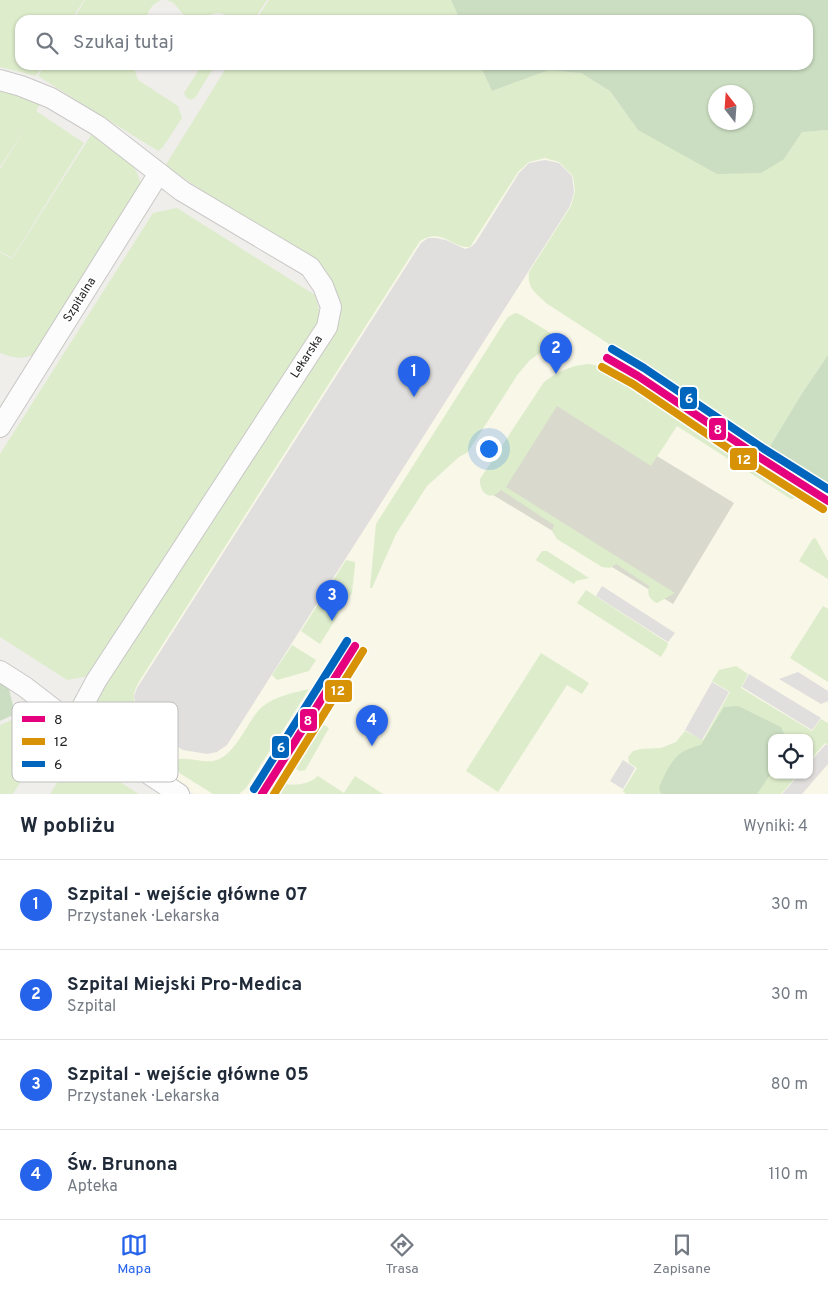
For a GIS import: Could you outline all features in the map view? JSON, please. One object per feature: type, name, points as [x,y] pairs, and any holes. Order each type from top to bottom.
[{"type":"street","name":"Lekarska","points":[[0,80],[51,98],[98,126],[182,191],[310,267],[323,286],[331,307],[326,327],[96,682],[86,702]]},
{"type":"street","name":"Szpitalna","points":[[0,427],[159,173]]},
{"type":"street","points":[[0,671],[45,702]]},
{"type":"street","points":[[161,782],[179,794]]},
{"type":"shaded area","points":[[515,75],[828,270],[828,311],[747,438],[828,491],[828,794],[194,794],[176,782],[178,782],[178,702],[117,702]]},
{"type":"shaded area","points":[[545,160],[559,163],[572,176],[574,192],[570,206],[227,745],[217,752],[207,754],[183,750],[178,747],[178,702],[135,702],[134,696],[137,688],[421,243],[428,238],[436,238],[446,240],[465,249],[471,247],[519,173],[529,163]]},
{"type":"shaded area","points":[[552,392],[734,503],[673,604],[490,493]]},
{"type":"shaded area","points":[[602,586],[675,633],[668,642],[596,596]]},
{"type":"shaded area","points":[[798,672],[828,691],[828,701],[821,704],[779,679]]},
{"type":"shaded area","points":[[749,674],[821,718],[812,730],[742,687]]},
{"type":"shaded area","points":[[712,682],[729,692],[702,740],[685,730]]},
{"type":"shaded area","points":[[826,744],[828,746],[828,764],[802,794],[782,794],[795,779],[813,779],[813,759]]},
{"type":"shaded area","points":[[623,760],[635,768],[623,789],[610,781]]},
{"type":"green space","points":[[0,0],[84,0],[74,15],[15,15],[15,70],[40,70],[36,76],[0,67]]},
{"type":"green space","points":[[85,0],[161,0],[155,3],[147,15],[76,15]]},
{"type":"green space","points":[[166,0],[267,0],[257,15],[226,15],[216,13],[210,15],[183,15],[170,1]]},
{"type":"green space","points":[[269,0],[451,0],[458,15],[259,15]]},
{"type":"green space","points":[[451,0],[828,0],[828,130],[802,132],[784,159],[761,173],[717,174],[638,130],[610,91],[581,73],[549,70],[813,70],[813,15],[458,15]]},
{"type":"green space","points":[[42,70],[134,70],[138,80],[178,106],[182,118],[163,147],[158,151],[38,76]]},
{"type":"green space","points":[[199,70],[212,70],[195,98],[190,100],[184,93]]},
{"type":"green space","points":[[225,70],[482,70],[492,91],[549,70],[581,73],[610,91],[638,130],[784,159],[802,132],[828,130],[828,355],[769,448],[546,303],[533,290],[529,282],[529,272],[571,206],[575,191],[573,176],[559,162],[545,158],[529,162],[518,172],[470,247],[457,245],[435,236],[420,241],[140,680],[135,691],[134,702],[93,702],[334,333],[314,263],[165,166]]},
{"type":"green space","points":[[482,70],[549,70],[492,91]]},
{"type":"green space","points":[[0,89],[41,103],[36,111],[84,143],[12,258],[0,251],[0,169],[28,124],[0,167]]},
{"type":"green space","points":[[93,132],[130,160],[141,184],[36,354],[18,358],[0,353],[0,252],[12,259]]},
{"type":"green space","points":[[177,208],[315,295],[321,317],[89,676],[67,680],[0,637],[0,454],[153,213]]},
{"type":"green space","points":[[516,313],[562,340],[562,343],[553,346],[530,360],[518,374],[468,452],[459,457],[427,486],[396,534],[372,588],[370,588],[376,524],[507,318]]},
{"type":"green space","points":[[828,355],[828,484],[769,448]]},
{"type":"green space","points":[[588,364],[606,369],[622,377],[797,490],[799,494],[796,498],[791,499],[677,426],[651,466],[557,406],[506,487],[675,593],[657,603],[649,596],[649,586],[616,564],[610,568],[602,567],[557,539],[552,531],[554,525],[501,490],[497,494],[490,495],[486,494],[481,488],[480,479],[544,382],[564,370]]},
{"type":"green space","points":[[814,538],[828,561],[828,579],[799,561]]},
{"type":"green space","points":[[542,551],[547,551],[589,578],[576,581],[574,584],[536,560]]},
{"type":"green space","points":[[346,560],[355,562],[352,593],[320,644],[301,631]]},
{"type":"green space","points":[[586,590],[668,643],[661,657],[577,603]]},
{"type":"green space","points":[[823,606],[828,609],[828,682],[790,658]]},
{"type":"green space","points":[[292,645],[316,660],[309,671],[277,680],[272,675]]},
{"type":"green space","points":[[541,653],[589,683],[582,694],[567,685],[498,792],[466,771]]},
{"type":"green space","points":[[736,666],[748,674],[741,688],[812,731],[821,719],[828,723],[828,745],[825,743],[813,757],[813,734],[768,734],[768,779],[794,779],[781,794],[626,794],[623,791],[637,768],[629,763],[628,757],[633,751],[661,748],[676,742],[685,731],[703,740],[730,692],[712,681],[719,670]]},
{"type":"green space","points":[[0,680],[8,685],[12,702],[12,715],[0,721]]},
{"type":"green space","points":[[309,689],[246,788],[239,794],[213,794],[178,771],[179,759],[212,761],[224,756],[236,744],[251,720],[262,707],[278,698]]},
{"type":"green space","points":[[738,706],[781,727],[784,734],[768,734],[768,778],[757,794],[661,794],[659,787],[670,765],[685,751],[701,745],[724,707]]},
{"type":"green space","points":[[12,720],[12,782],[21,782],[13,794],[0,794],[0,725]]},
{"type":"green space","points":[[322,724],[329,728],[305,770],[300,771],[295,768]]},
{"type":"green space","points":[[318,776],[344,793],[355,776],[383,794],[280,794],[285,784],[303,784]]},
{"type":"green space","points":[[58,782],[120,782],[139,794],[50,794]]},
{"type":"transit line","name":"6","points":[[612,349],[828,489]]},
{"type":"transit line","name":"8","points":[[607,358],[638,376],[828,501]]},
{"type":"transit line","name":"12","points":[[602,367],[633,384],[753,465],[823,509]]},
{"type":"transit line","name":"6","points":[[254,789],[347,641]]},
{"type":"transit line","name":"8","points":[[262,794],[355,646]]},
{"type":"transit line","name":"12","points":[[274,794],[363,651]]},
{"type":"place","name":"Szpital Miejski Pro-Medica","points":[[556,374]]},
{"type":"place","name":"Szpital - wejście główne 07","points":[[414,397]]},
{"type":"place","name":"Szpital - wejście główne 05","points":[[332,621]]},
{"type":"place","name":"Św. Brunona","points":[[372,746]]}]
